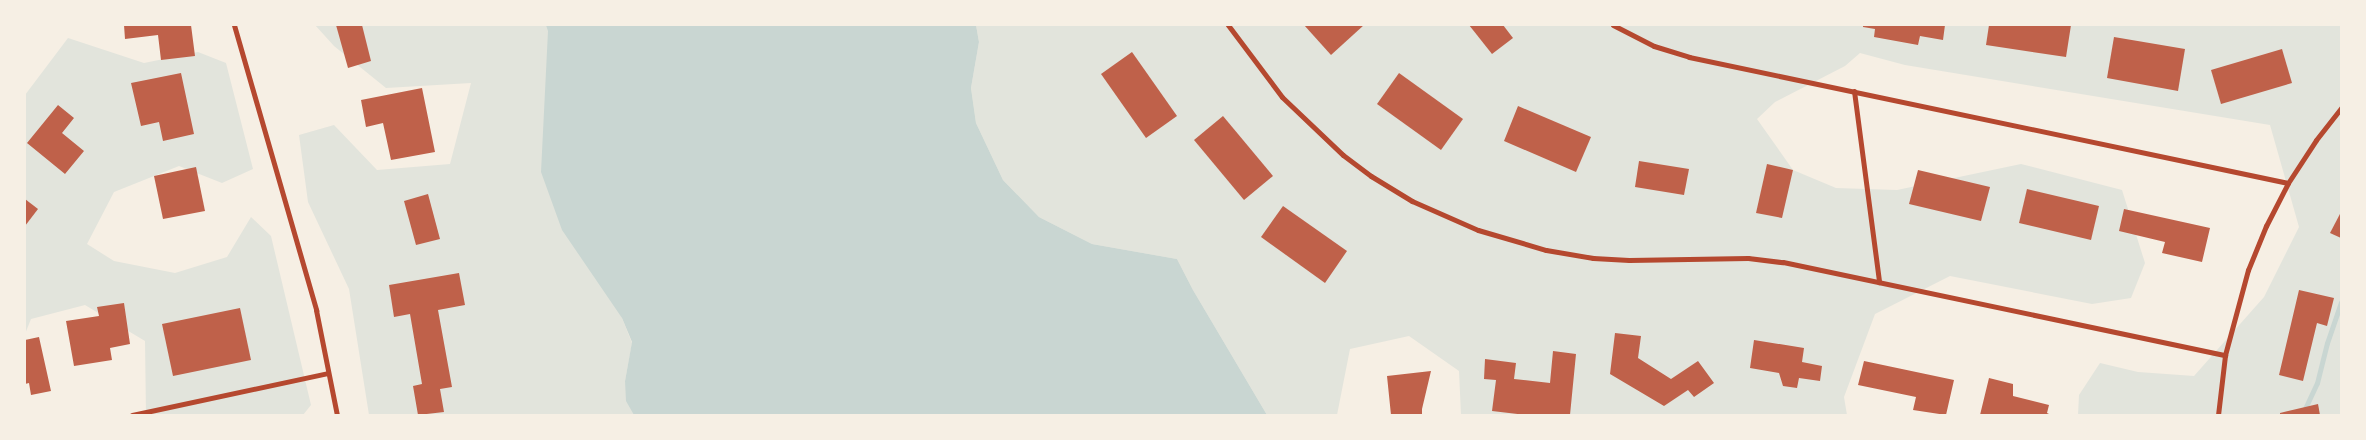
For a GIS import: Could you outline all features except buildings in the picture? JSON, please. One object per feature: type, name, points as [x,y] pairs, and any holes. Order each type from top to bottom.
[{"type":"street","points":[[234,25],[316,310],[337,415]]},
{"type":"street","points":[[1228,25],[1282,98],[1343,155],[1371,176],[1412,201],[1478,230],[1546,250],[1593,258],[1629,260],[1748,258],[1783,262],[2225,355]]},
{"type":"street","points":[[1613,25],[1654,46],[1689,57],[2288,183]]},
{"type":"street","points":[[1854,91],[1879,282]]},
{"type":"street","points":[[2218,415],[2225,355],[2234,315],[2248,270],[2266,226],[2288,183],[2316,140],[2341,108]]},
{"type":"street","points":[[132,415],[328,373]]},
{"type":"shaded area","points":[[315,25],[547,25],[622,318],[632,343],[625,381],[634,415],[369,415],[349,289],[308,202],[299,135],[334,125],[377,170],[450,164],[471,83],[386,88],[334,46]]},
{"type":"shaded area","points":[[546,25],[976,25],[979,42],[971,88],[976,123],[1003,180],[1039,217],[1092,244],[1177,259],[1193,290],[1267,415],[634,415],[626,401],[625,381],[632,342],[622,318],[562,230],[541,172],[548,31]]},
{"type":"shaded area","points":[[976,25],[2341,25],[2341,415],[2078,415],[2079,395],[2100,363],[2138,372],[2194,376],[2264,297],[2299,227],[2270,125],[1905,65],[1860,53],[1845,66],[1775,102],[1757,119],[1793,170],[1836,188],[1897,190],[2021,164],[2122,190],[2145,263],[2131,298],[2092,304],[1950,276],[1875,314],[1844,397],[1847,415],[1461,415],[1459,371],[1409,336],[1350,349],[1337,415],[1267,415],[1193,290],[1177,259],[1092,244],[1039,217],[1003,180],[976,123],[971,88],[979,42]]},
{"type":"shaded area","points":[[68,38],[144,63],[198,52],[226,63],[253,169],[222,183],[179,166],[114,192],[87,244],[114,261],[175,273],[227,257],[251,217],[271,236],[311,405],[303,415],[146,415],[145,341],[85,305],[31,319],[25,334],[25,95]]},
{"type":"waterway","points":[[2302,415],[2317,383],[2327,343],[2341,302]]}]
